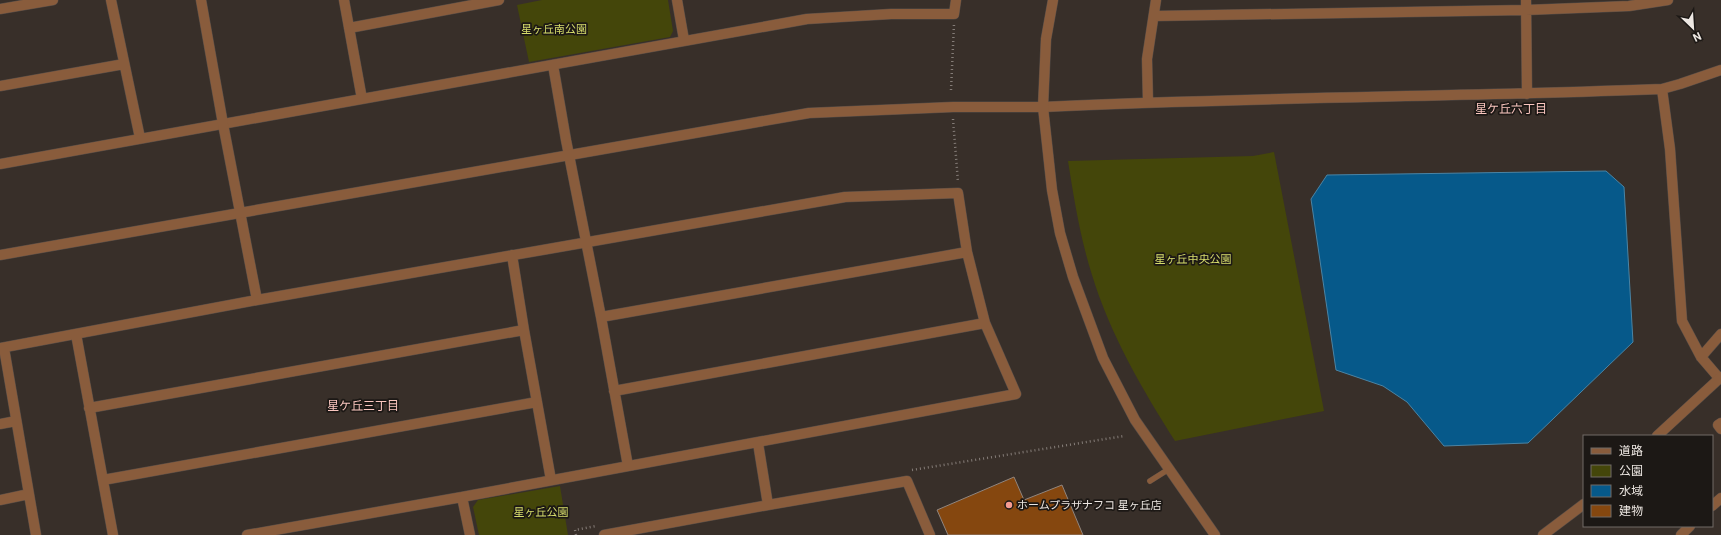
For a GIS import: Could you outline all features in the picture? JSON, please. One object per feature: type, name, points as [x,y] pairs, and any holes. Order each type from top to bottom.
[{"type":"street","points":[[0,9],[53,0]]},
{"type":"street","points":[[111,0],[140,138]]},
{"type":"street","points":[[201,0],[222,124],[257,300]]},
{"type":"street","points":[[344,0],[362,99]]},
{"type":"street","points":[[349,28],[499,0]]},
{"type":"street","points":[[677,0],[684,40]]},
{"type":"street","points":[[0,164],[807,19],[891,14],[954,14],[956,0]]},
{"type":"street","points":[[1053,0],[1046,39],[1043,107],[1060,233],[1073,277],[1103,358],[1135,420],[1216,535]]},
{"type":"street","points":[[1148,102],[1147,59],[1156,0]]},
{"type":"street","points":[[1154,16],[1526,5],[1629,6],[1668,0]]},
{"type":"street","points":[[1526,5],[1527,94]]},
{"type":"street","points":[[0,86],[124,64]]},
{"type":"street","points":[[553,65],[568,154],[601,317],[628,466]]},
{"type":"street","points":[[0,254],[809,113],[953,107],[1043,107],[1148,102],[1527,94],[1662,89],[1721,70]]},
{"type":"street","points":[[1658,435],[1720,377],[1701,357],[1682,321],[1670,149],[1662,89]]},
{"type":"street","points":[[36,535],[2,348],[257,300],[845,197],[958,194],[966,252],[985,323],[1016,394],[758,443],[247,535]]},
{"type":"street","points":[[601,317],[966,252]]},
{"type":"street","points":[[512,255],[551,480]]},
{"type":"street","points":[[614,391],[985,323]]},
{"type":"street","points":[[89,408],[524,330]]},
{"type":"street","points":[[76,334],[113,535]]},
{"type":"street","points":[[1701,357],[1721,334]]},
{"type":"street","points":[[103,480],[537,402]]},
{"type":"street","points":[[0,424],[16,421]]},
{"type":"street","points":[[1721,423],[1718,426],[1721,429]]},
{"type":"street","points":[[758,443],[768,504]]},
{"type":"street","points":[[604,535],[768,504],[907,481],[930,535]]},
{"type":"street","points":[[0,500],[29,494]]},
{"type":"street","points":[[462,497],[470,535]]},
{"type":"street","points":[[1713,505],[1721,498]]},
{"type":"street","points":[[1543,535],[1583,505]]},
{"type":"street","points":[[1680,535],[1689,527]]},
{"type":"lane","points":[[1150,481],[1169,468]]},
{"type":"path","points":[[951,90],[954,14]]},
{"type":"path","points":[[953,119],[958,194]]},
{"type":"green space","name":"星ヶ丘南公園","points":[[542,0],[668,0],[673,31],[670,37],[529,62],[517,5]]},
{"type":"green space","name":"星ヶ丘中央公園","points":[[1274,152],[1324,411],[1175,441],[1128,361],[1117,340],[1099,297],[1081,232],[1068,161],[1253,156]]},
{"type":"green space","name":"星ヶ丘公園","points":[[560,486],[568,535],[479,535],[473,507],[478,500]]},
{"type":"water","points":[[1606,171],[1624,187],[1633,342],[1528,443],[1444,446],[1407,402],[1383,386],[1336,370],[1311,199],[1327,175]]},
{"type":"building","name":"ホームプラザナフコ 星ヶ丘店","points":[[1014,477],[1024,500],[1062,485],[1083,535],[948,535],[937,510]]},
{"type":"place","name":"ホームプラザナフコ 星ヶ丘店","points":[[1009,505]]},
{"type":"district","name":"星ケ丘六丁目","points":[[1511,109]]},
{"type":"district","name":"星ケ丘三丁目","points":[[363,406]]}]
